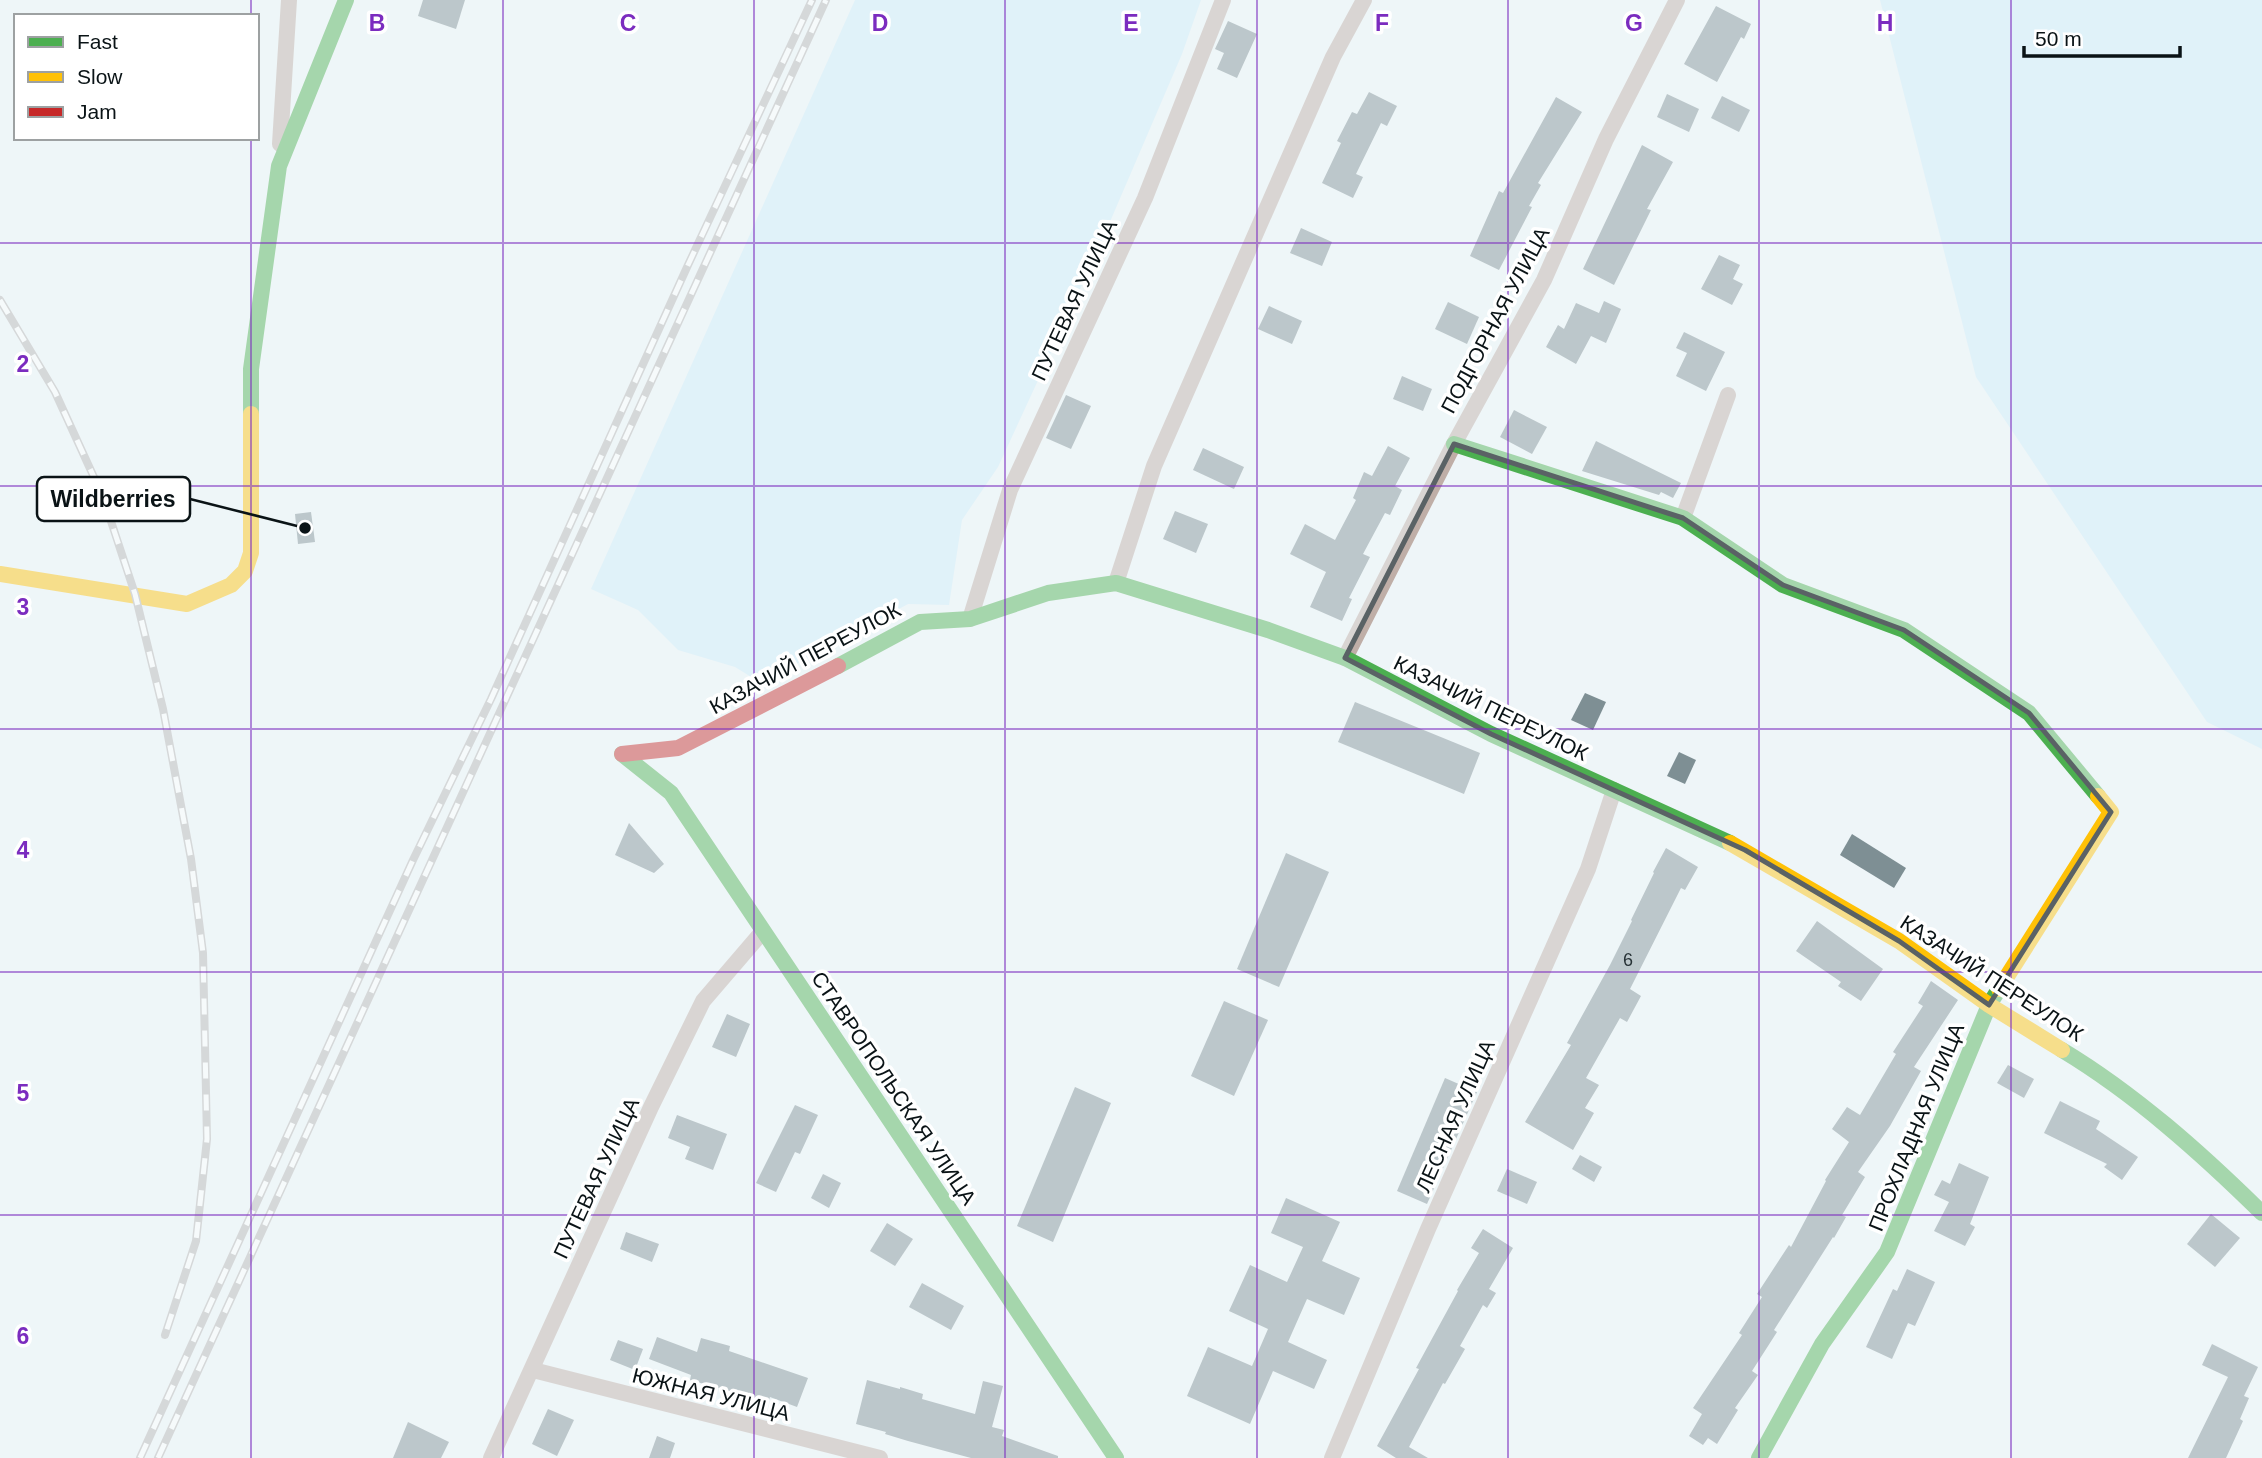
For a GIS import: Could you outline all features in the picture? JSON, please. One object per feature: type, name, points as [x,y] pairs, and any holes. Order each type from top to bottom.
[{"type":"street","points":[[0,574],[187,604],[231,585],[245,571],[251,553],[251,369],[279,166],[289,0]]},
{"type":"street","points":[[279,166],[346,0]]},
{"type":"street","name":"ПУТЕВАЯ УЛИЦА","points":[[970,619],[1010,490],[1145,198],[1223,0]]},
{"type":"street","points":[[1116,583],[1154,466],[1333,57],[1364,0]]},
{"type":"street","name":"ПОДГОРНАЯ УЛИЦА","points":[[1345,658],[1454,444],[1544,280],[1606,139],[1677,0]]},
{"type":"street","points":[[1454,444],[1682,518],[1728,394]]},
{"type":"street","name":"ПРОХЛАДНАЯ УЛИЦА","points":[[1682,518],[1783,586],[1904,630],[2029,713],[2111,812],[1989,1005],[1887,1252],[1822,1344],[1759,1458]]},
{"type":"street","name":"КАЗАЧИЙ ПЕРЕУЛОК","points":[[622,754],[678,748],[779,698],[920,622],[970,619],[1048,593],[1116,583],[1268,630],[1345,658],[1491,734],[1745,850],[1899,941],[1989,1005],[2089,1066],[2207,1159],[2262,1213]]},
{"type":"street","name":"СТАВРОПОЛЬСКАЯ УЛИЦА","points":[[622,754],[671,793],[1116,1458]]},
{"type":"street","name":"ЛЕСНАЯ УЛИЦА","points":[[1332,1458],[1428,1229],[1588,869],[1614,790]]},
{"type":"street","name":"ПУТЕВАЯ УЛИЦА","points":[[491,1458],[651,1107],[703,1001],[763,931]]},
{"type":"street","name":"ЮЖНАЯ УЛИЦА","points":[[533,1370],[880,1458]]},
{"type":"highlighted area","points":[[1454,444],[1683,518],[1783,585],[1904,630],[2029,713],[2111,812],[1989,1005],[1899,941],[1745,850],[1491,734],[1345,658]]},
{"type":"shaded area","points":[[855,0],[1201,0],[1182,54],[1094,259],[998,467],[962,520],[949,605],[908,604],[761,683],[735,667],[678,650],[638,610],[591,589]]},
{"type":"shaded area","points":[[1880,0],[2262,0],[2262,749],[2207,722],[1976,377]]},
{"type":"building","points":[[423,0],[465,0],[456,29],[418,16]]},
{"type":"building","points":[[1716,6],[1751,24],[1717,82],[1684,64]]},
{"type":"building","points":[[1228,21],[1257,34],[1237,78],[1217,69],[1224,53],[1215,49]]},
{"type":"building","points":[[1369,92],[1397,106],[1387,126],[1381,123],[1356,174],[1363,177],[1353,198],[1322,183],[1341,143],[1337,141],[1352,112],[1357,114]]},
{"type":"building","points":[[1667,94],[1699,109],[1689,132],[1657,117]]},
{"type":"building","points":[[1722,96],[1750,110],[1739,132],[1711,118]]},
{"type":"building","points":[[1556,97],[1582,112],[1538,183],[1541,185],[1529,206],[1532,207],[1499,270],[1470,256],[1499,191],[1503,193]]},
{"type":"building","points":[[1642,145],[1673,162],[1647,209],[1651,210],[1614,285],[1583,269]]},
{"type":"building","points":[[1301,228],[1332,242],[1322,266],[1290,253]]},
{"type":"building","points":[[1719,255],[1740,265],[1733,279],[1743,284],[1732,305],[1701,289]]},
{"type":"building","points":[[1604,301],[1621,309],[1606,343],[1591,336],[1576,364],[1546,347],[1558,325],[1564,329],[1576,303],[1599,313]]},
{"type":"building","points":[[1448,302],[1479,317],[1467,344],[1435,329]]},
{"type":"building","points":[[1269,306],[1302,321],[1292,344],[1258,329]]},
{"type":"building","points":[[1684,332],[1725,352],[1706,391],[1676,376],[1687,353],[1676,348]]},
{"type":"building","points":[[1402,376],[1432,389],[1423,411],[1393,399]]},
{"type":"building","points":[[1066,395],[1091,406],[1071,449],[1046,438]]},
{"type":"building","points":[[1514,410],[1547,427],[1532,454],[1500,437]]},
{"type":"building","points":[[1596,441],[1681,483],[1673,498],[1661,492],[1659,495],[1582,471]]},
{"type":"building","points":[[1388,446],[1410,458],[1395,486],[1402,490],[1390,515],[1385,513],[1363,554],[1370,557],[1349,598],[1352,599],[1342,621],[1310,607],[1326,572],[1290,554],[1305,524],[1335,540],[1356,500],[1353,498],[1364,472],[1372,476]]},
{"type":"building","points":[[1203,448],[1244,467],[1234,489],[1193,470]]},
{"type":"building","points":[[1175,511],[1208,524],[1196,553],[1163,539]]},
{"type":"building","points":[[311,512],[315,542],[298,544],[295,514]]},
{"type":"building","points":[[1585,693],[1606,702],[1593,730],[1571,720]]},
{"type":"building","points":[[1355,702],[1480,753],[1464,794],[1338,742]]},
{"type":"building","points":[[1679,752],[1696,760],[1685,784],[1667,776]]},
{"type":"building","points":[[629,823],[664,864],[654,873],[615,855]]},
{"type":"building","points":[[1852,834],[1906,868],[1894,888],[1840,855]]},
{"type":"building","points":[[1666,848],[1698,867],[1685,890],[1681,888],[1630,989],[1641,996],[1627,1022],[1620,1018],[1586,1078],[1599,1085],[1585,1108],[1594,1113],[1573,1150],[1525,1122],[1571,1045],[1567,1043],[1610,965]]},
{"type":"building","points":[[1286,853],[1329,872],[1279,987],[1237,969]]},
{"type":"building","points":[[1817,921],[1883,969],[1861,1001],[1838,986],[1841,982],[1796,951]]},
{"type":"building","points":[[1931,981],[1958,1000],[1914,1067],[1921,1071],[1890,1126],[1858,1172],[1865,1177],[1842,1215],[1846,1217],[1774,1330],[1777,1332],[1752,1371],[1758,1375],[1735,1408],[1738,1410],[1717,1444],[1708,1438],[1703,1445],[1689,1436],[1702,1414],[1693,1408],[1742,1335],[1739,1333],[1762,1297],[1757,1294],[1789,1245],[1791,1247],[1825,1180],[1849,1142],[1832,1129],[1847,1107],[1860,1115],[1896,1054],[1893,1052],[1923,1006],[1918,1003]]},
{"type":"building","points":[[1224,1001],[1268,1020],[1234,1096],[1191,1076]]},
{"type":"building","points":[[727,1014],[750,1024],[736,1057],[712,1047]]},
{"type":"building","points":[[2008,1065],[2034,1079],[2024,1098],[1997,1083]]},
{"type":"building","points":[[1445,1078],[1477,1092],[1427,1204],[1397,1191]]},
{"type":"building","points":[[1075,1087],[1111,1103],[1053,1242],[1017,1226]]},
{"type":"building","points":[[2060,1101],[2100,1121],[2096,1129],[2138,1157],[2122,1180],[2104,1167],[2107,1164],[2044,1133]]},
{"type":"building","points":[[795,1105],[818,1115],[800,1154],[795,1152],[776,1192],[756,1183]]},
{"type":"building","points":[[677,1115],[727,1134],[713,1170],[685,1159],[690,1147],[668,1138]]},
{"type":"building","points":[[1580,1155],[1602,1167],[1594,1182],[1572,1169]]},
{"type":"building","points":[[1959,1163],[1989,1177],[1970,1224],[1975,1227],[1965,1246],[1934,1231],[1949,1202],[1934,1195],[1942,1180],[1950,1184]]},
{"type":"building","points":[[1507,1169],[1537,1182],[1527,1204],[1497,1191]]},
{"type":"building","points":[[823,1174],[841,1183],[829,1208],[811,1198]]},
{"type":"building","points":[[1286,1198],[1340,1222],[1322,1261],[1360,1278],[1344,1315],[1307,1299],[1288,1342],[1327,1360],[1314,1389],[1273,1371],[1250,1424],[1187,1396],[1208,1347],[1252,1366],[1268,1329],[1229,1311],[1250,1265],[1287,1282],[1303,1247],[1271,1233]]},
{"type":"building","points":[[2211,1214],[2240,1238],[2215,1267],[2187,1244]]},
{"type":"building","points":[[887,1223],[913,1239],[895,1266],[870,1251]]},
{"type":"building","points":[[1483,1229],[1513,1248],[1489,1289],[1496,1293],[1487,1308],[1483,1305],[1460,1346],[1465,1349],[1445,1384],[1443,1383],[1409,1447],[1428,1458],[1396,1458],[1377,1446],[1419,1369],[1416,1368],[1457,1290],[1479,1253],[1471,1248]]},
{"type":"building","points":[[626,1232],[659,1244],[652,1262],[620,1249]]},
{"type":"building","points":[[1907,1269],[1935,1282],[1915,1326],[1908,1323],[1892,1359],[1866,1347],[1893,1289],[1897,1291]]},
{"type":"building","points":[[922,1283],[964,1306],[951,1330],[909,1307]]},
{"type":"building","points":[[657,1337],[697,1352],[701,1338],[730,1346],[729,1351],[808,1378],[797,1407],[770,1397],[767,1406],[742,1397],[743,1395],[690,1380],[691,1375],[649,1359]]},
{"type":"building","points":[[618,1340],[643,1349],[635,1370],[610,1360]]},
{"type":"building","points":[[2212,1344],[2258,1367],[2244,1396],[2249,1398],[2240,1419],[2243,1421],[2226,1458],[2188,1458],[2228,1377],[2202,1365]]},
{"type":"building","points":[[867,1380],[923,1394],[922,1399],[975,1414],[983,1381],[1003,1386],[992,1427],[1004,1430],[1002,1436],[1058,1458],[971,1458],[856,1424]]},
{"type":"building","points":[[548,1409],[574,1420],[557,1456],[532,1444]]},
{"type":"building","points":[[408,1422],[449,1442],[441,1458],[393,1458]]},
{"type":"building","points":[[657,1436],[675,1443],[670,1458],[649,1458]]},
{"type":"railway","points":[[140,1458],[413,860],[491,699],[812,0]]},
{"type":"railway","points":[[158,1458],[826,0]]},
{"type":"railway","points":[[0,300],[55,392],[103,497],[135,594],[163,709],[191,859],[203,953],[207,1139],[196,1241],[165,1335]]},
{"type":"traffic: fast","points":[[251,414],[251,369],[279,166],[346,0]]},
{"type":"traffic: fast","points":[[1454,444],[1683,518],[1783,585],[1904,630],[2029,713],[2098,796]]},
{"type":"traffic: fast","points":[[838,666],[920,622],[970,619],[1048,593],[1116,583],[1268,630],[1345,658],[1491,734],[1730,843]]},
{"type":"traffic: fast","points":[[622,754],[671,793],[1116,1458]]},
{"type":"traffic: fast","points":[[1759,1458],[1822,1344],[1887,1252],[1989,1005],[1999,989]]},
{"type":"traffic: fast","points":[[2062,1050],[2141,1105],[2215,1168],[2262,1213]]},
{"type":"traffic: slow","points":[[0,574],[187,604],[231,585],[245,571],[251,553],[251,414]]},
{"type":"traffic: slow","points":[[1999,989],[2111,812],[2098,796]]},
{"type":"traffic: slow","points":[[1730,843],[1899,941],[1989,1005],[2062,1050]]},
{"type":"traffic: jam","points":[[622,754],[678,748],[838,666]]},
{"type":"place","name":"Wildberries","points":[[305,528]]}]
